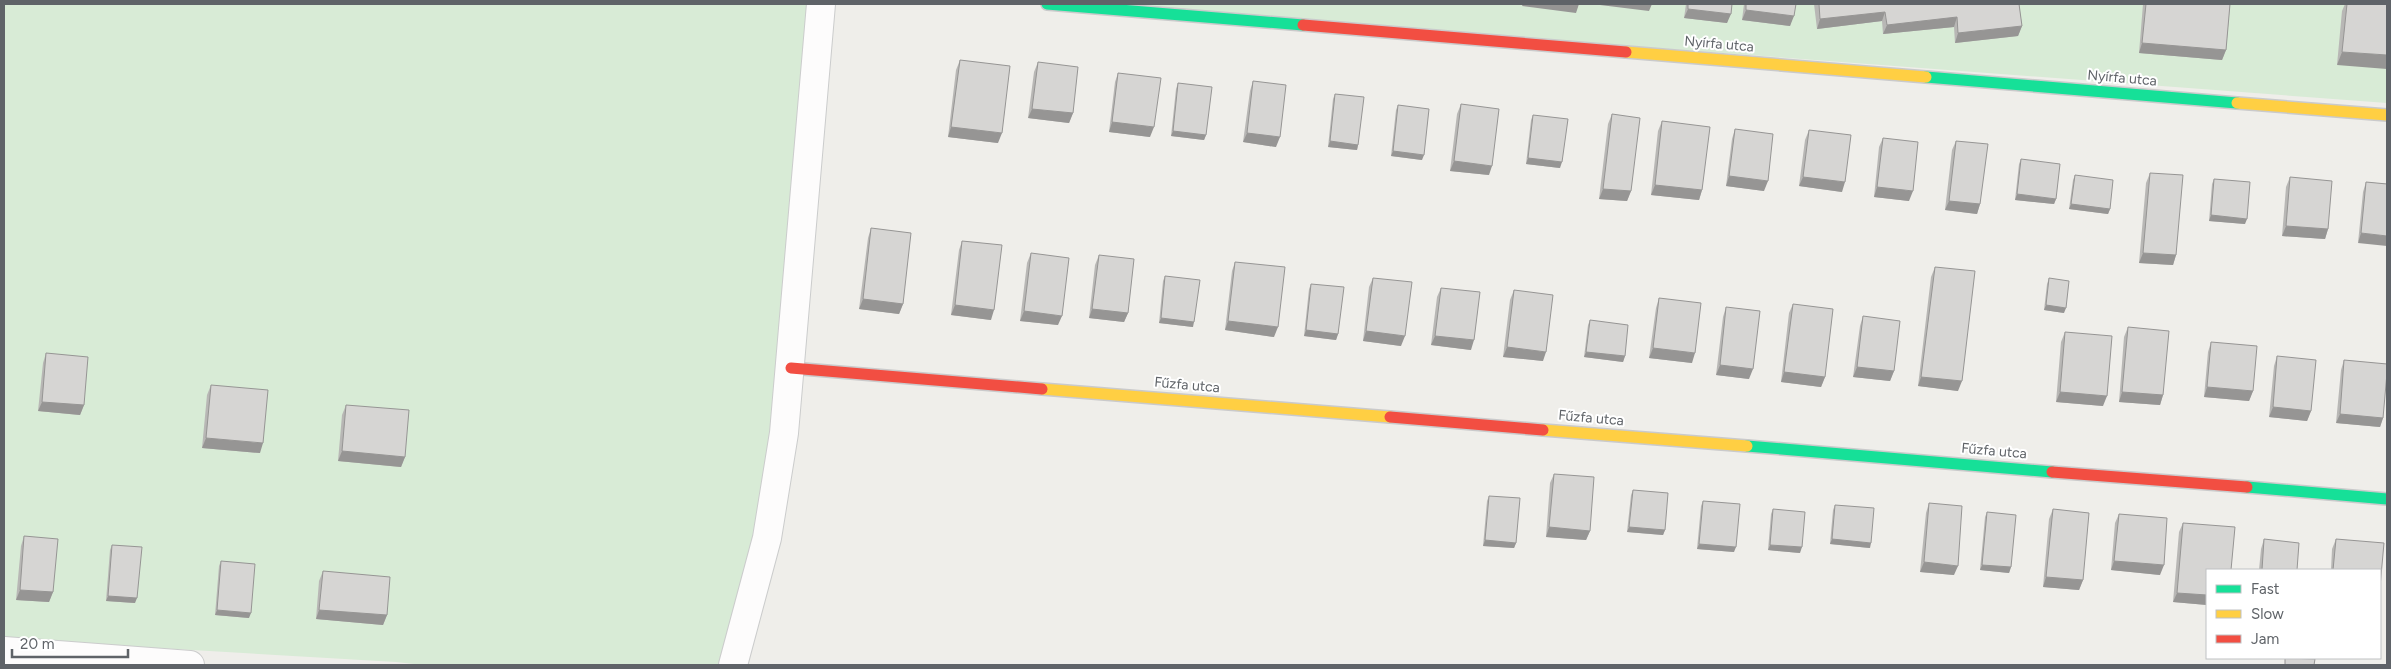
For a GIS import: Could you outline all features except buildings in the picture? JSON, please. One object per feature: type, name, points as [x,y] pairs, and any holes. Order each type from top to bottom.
[{"type":"street","points":[[733,665],[767,538],[784,433],[792,368],[822,4]]},
{"type":"street","name":"Nyírfa utca","points":[[1047,4],[2387,115]]},
{"type":"street","name":"Fűzfa utca","points":[[792,368],[2387,499]]},
{"type":"street","points":[[4,651],[190,665]]},
{"type":"green space","points":[[4,4],[821,4],[791,368],[733,665],[423,665],[4,639]]},
{"type":"green space","points":[[1070,4],[2387,4],[2387,103]]},
{"type":"traffic: fast","points":[[1047,4],[1303,25]]},
{"type":"traffic: fast","points":[[1926,77],[2237,103]]},
{"type":"traffic: fast","points":[[1747,446],[2052,472]]},
{"type":"traffic: fast","points":[[2247,487],[2387,499]]},
{"type":"traffic: slow","points":[[1626,52],[1926,77]]},
{"type":"traffic: slow","points":[[2237,103],[2387,115]]},
{"type":"traffic: slow","points":[[1042,389],[1390,417]]},
{"type":"traffic: slow","points":[[1543,430],[1747,446]]},
{"type":"traffic: jam","points":[[1303,25],[1626,52]]},
{"type":"traffic: jam","points":[[791,368],[1042,389]]},
{"type":"traffic: jam","points":[[1390,417],[1543,430]]},
{"type":"traffic: jam","points":[[2052,472],[2247,487]]}]
